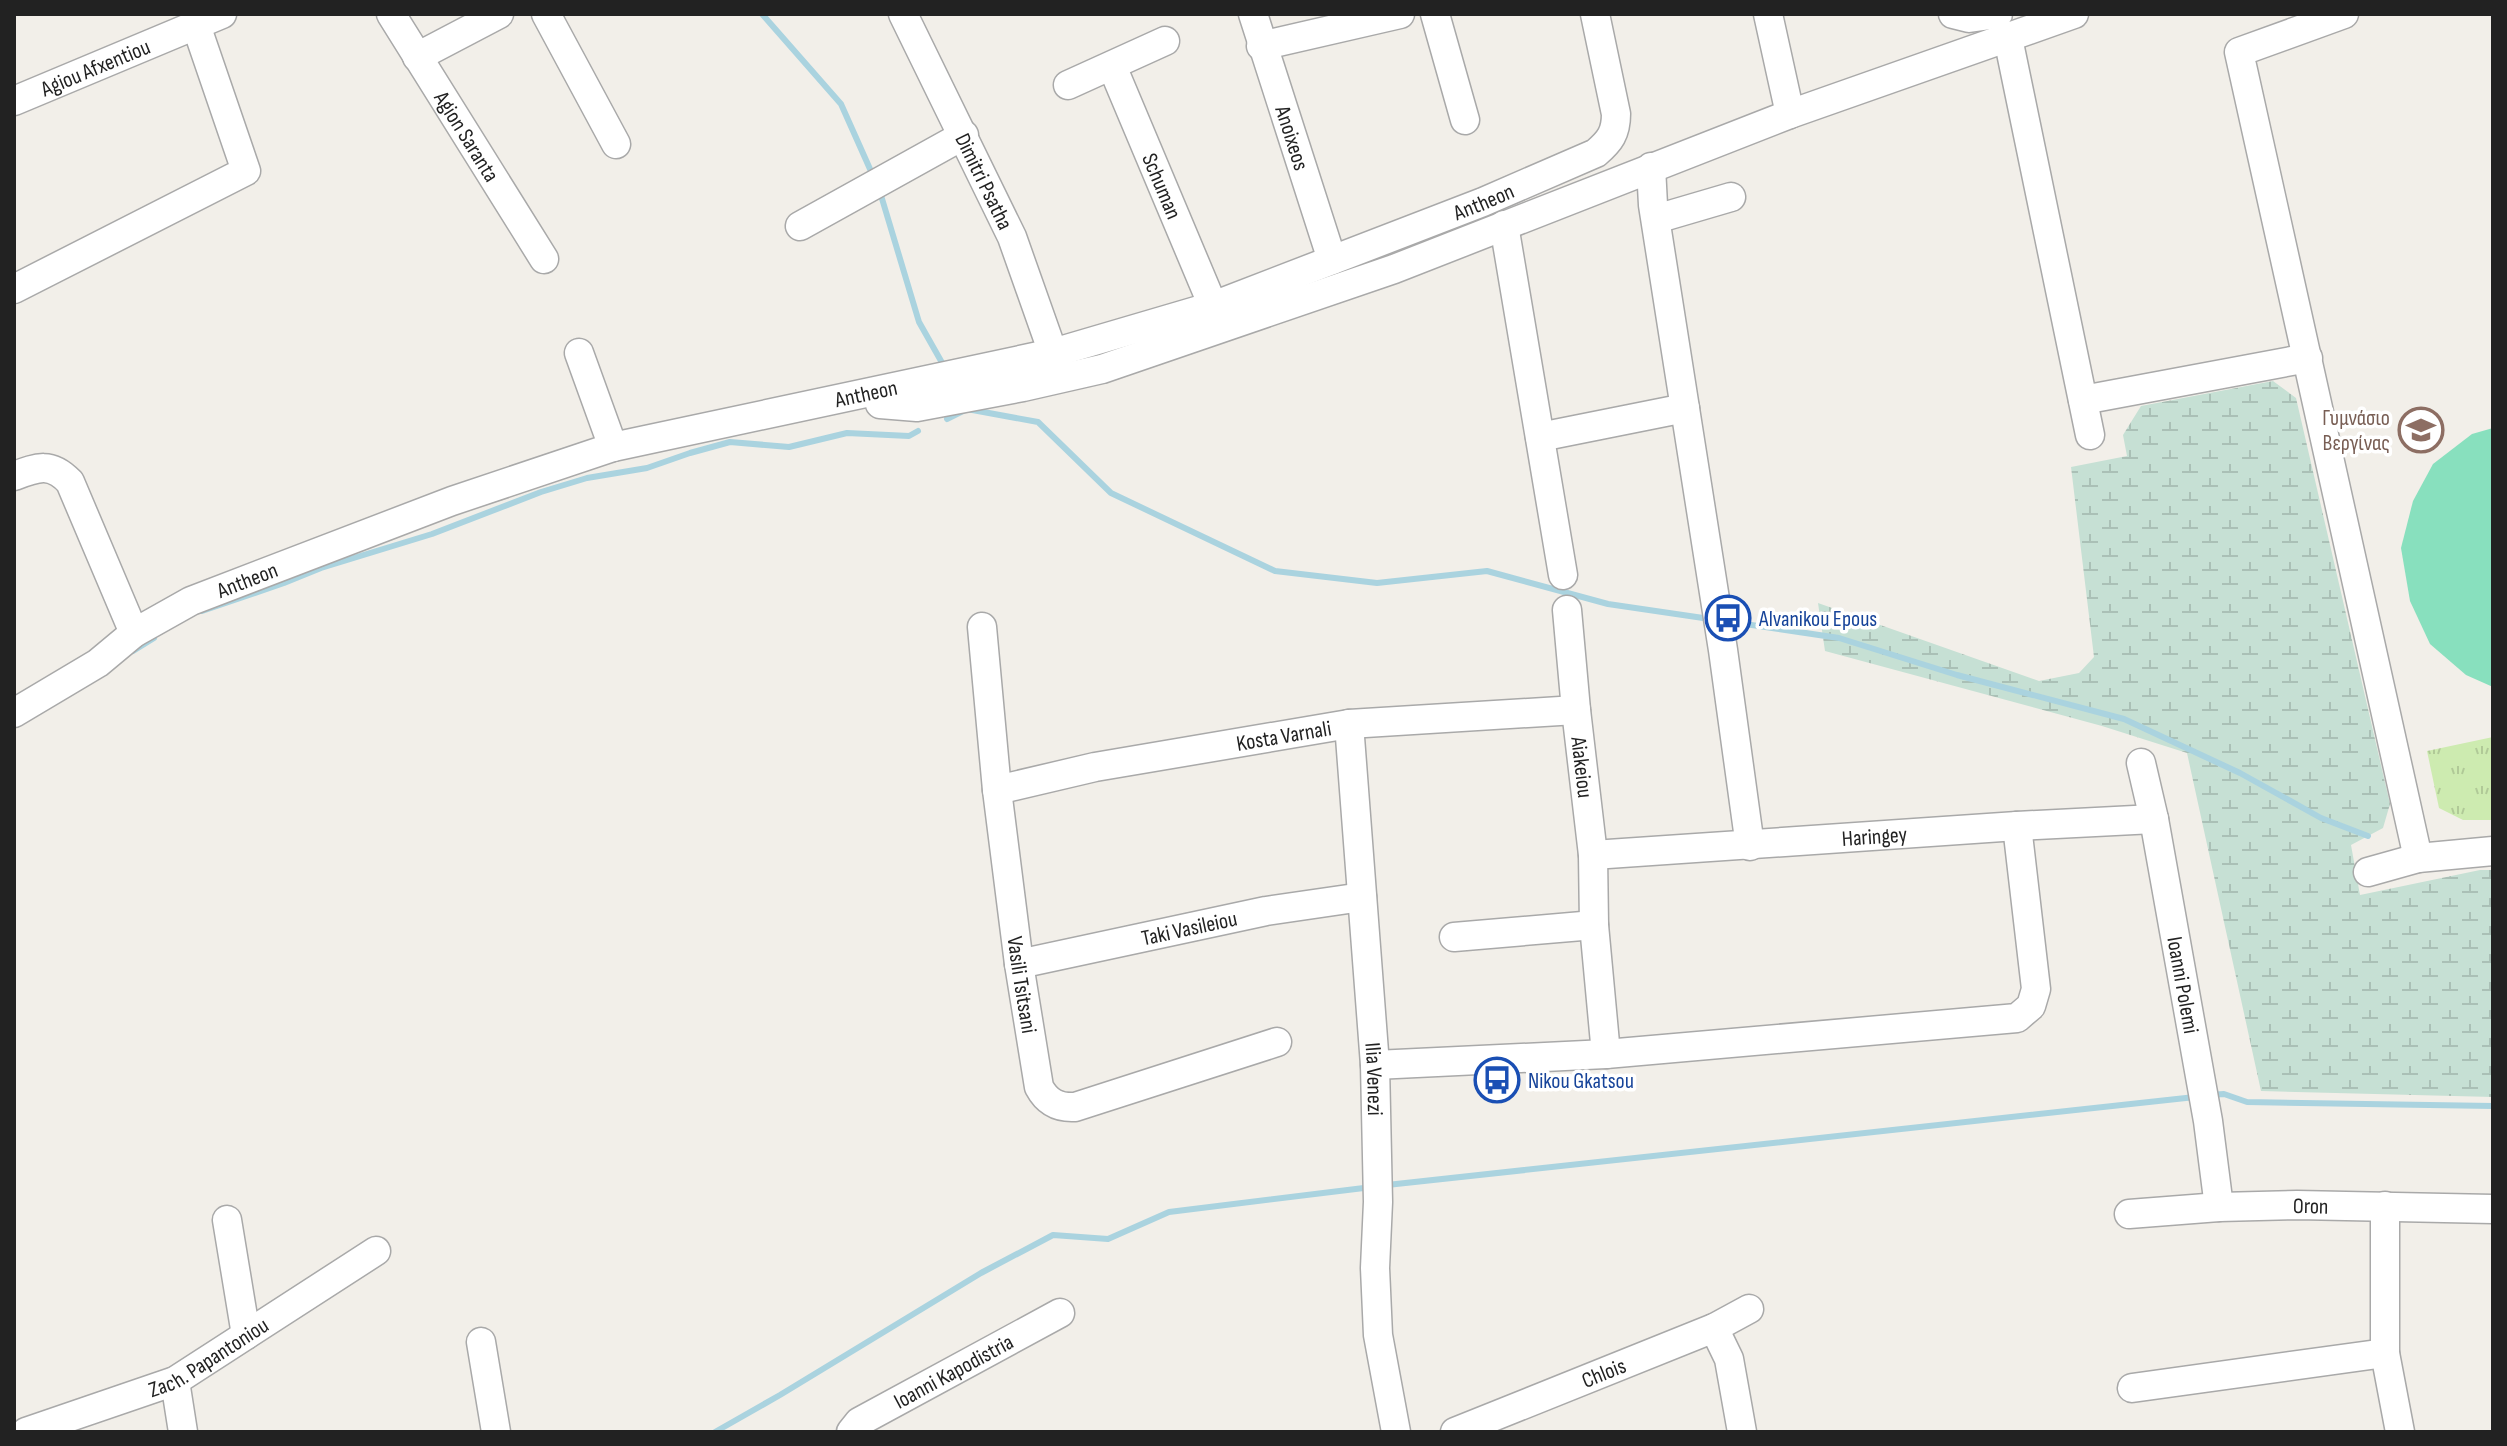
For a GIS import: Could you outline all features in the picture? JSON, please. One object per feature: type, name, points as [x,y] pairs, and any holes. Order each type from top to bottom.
[{"type":"street","name":"Agion Saranta","points":[[391,14],[544,259]]},
{"type":"street","points":[[417,57],[499,14]]},
{"type":"street","points":[[546,14],[616,144]]},
{"type":"street","name":"Dimitri Psatha","points":[[903,14],[1012,237],[1053,353]]},
{"type":"street","name":"Anoixeos","points":[[1253,14],[1332,260]]},
{"type":"street","points":[[1261,46],[1400,14]]},
{"type":"street","points":[[1435,14],[1465,120]]},
{"type":"street","name":"Antheon","points":[[14,713],[98,663],[134,633],[191,601],[452,501],[613,447],[955,387],[1053,353],[1213,306],[1483,202],[1596,153],[1616,131],[1616,114],[1595,14]]},
{"type":"street","points":[[1768,14],[1790,114]]},
{"type":"street","points":[[1953,14],[2003,26]]},
{"type":"street","points":[[880,404],[917,407],[955,387],[1102,369],[1394,269],[1790,114],[2003,26],[2074,14]]},
{"type":"street","points":[[2344,14],[2239,52],[2418,858]]},
{"type":"street","points":[[14,289],[246,171],[209,19]]},
{"type":"street","name":"Agiou Afxentiou","points":[[14,101],[209,19]]},
{"type":"street","points":[[2003,26],[2090,435]]},
{"type":"street","points":[[1068,85],[1165,41]]},
{"type":"street","name":"Schuman","points":[[1112,66],[1213,306]]},
{"type":"street","points":[[800,226],[964,135]]},
{"type":"street","points":[[1651,167],[1653,205],[1723,650],[1750,846]]},
{"type":"street","points":[[1656,219],[1731,197]]},
{"type":"street","points":[[1504,225],[1563,575]]},
{"type":"street","points":[[579,353],[613,447]]},
{"type":"street","points":[[2083,400],[2308,358]]},
{"type":"street","points":[[1540,437],[1685,408]]},
{"type":"street","points":[[14,476],[32,469],[48,468],[61,472],[70,482],[134,633]]},
{"type":"street","name":"Aiakeiou","points":[[1567,610],[1593,855],[1594,925],[1606,1054]]},
{"type":"street","name":"Vasili Tsitsani","points":[[982,627],[997,790],[1019,964],[1039,1087],[1044,1096],[1057,1105],[1075,1107],[1277,1042]]},
{"type":"street","name":"Kosta Varnali","points":[[997,790],[1095,767],[1349,724],[1576,710]]},
{"type":"street","name":"Ilia Venezi","points":[[1349,724],[1375,1065],[1378,1335],[1396,1432]]},
{"type":"street","name":"Ioanni Polemi","points":[[2141,763],[2154,819],[2208,1121],[2219,1207]]},
{"type":"street","name":"Haringey","points":[[1593,855],[2154,819]]},
{"type":"street","points":[[1375,1065],[1606,1054],[2017,1018],[2031,1006],[2036,989],[2017,826]]},
{"type":"street","points":[[2368,872],[2418,858],[2493,851]]},
{"type":"street","name":"Taki Vasileiou","points":[[1019,964],[1252,913],[1362,897]]},
{"type":"street","points":[[1454,937],[1594,925]]},
{"type":"street","points":[[2385,1206],[2385,1353],[2400,1432]]},
{"type":"street","name":"Oron","points":[[2129,1214],[2219,1207],[2493,1209]]},
{"type":"street","points":[[227,1220],[246,1335]]},
{"type":"street","name":"Zach. Papantoniou","points":[[26,1432],[175,1381],[376,1251]]},
{"type":"street","name":"Chlois","points":[[1455,1432],[1714,1328],[1749,1309]]},
{"type":"street","name":"Ioanni Kapodistria","points":[[851,1432],[859,1422],[1060,1313]]},
{"type":"street","points":[[1714,1328],[1729,1359],[1742,1432]]},
{"type":"street","points":[[481,1342],[496,1432]]},
{"type":"street","points":[[2132,1388],[2385,1353]]},
{"type":"street","points":[[175,1381],[183,1432]]},
{"type":"green space","points":[[2273,381],[2296,398],[2390,804],[2383,828],[2351,845],[2360,895],[2480,870],[2493,870],[2493,1097],[2261,1091],[2187,753],[2102,726],[1825,651],[1818,603],[2039,681],[2079,673],[2094,657],[2071,467],[2127,456],[2123,435],[2141,406]]},
{"type":"green space","points":[[2493,428],[2493,687],[2466,675],[2430,644],[2410,601],[2401,548],[2413,501],[2433,464],[2472,434]]},
{"type":"green space","points":[[2493,737],[2493,820],[2463,820],[2439,808],[2427,751]]},
{"type":"waterway","points":[[762,14],[841,104],[874,178]]},
{"type":"waterway","points":[[880,192],[919,322],[945,368]]},
{"type":"waterway","points":[[967,409],[1038,422],[1111,493],[1275,571],[1377,583],[1487,571],[1608,604],[1710,619]]},
{"type":"waterway","points":[[947,419],[965,410]]},
{"type":"waterway","points":[[202,611],[321,568],[432,534],[541,492],[587,478],[647,468],[730,442],[789,447],[847,433],[909,436],[918,431]]},
{"type":"waterway","points":[[1725,621],[1839,638],[1957,675],[2124,719],[2240,773],[2321,818],[2368,836]]},
{"type":"waterway","points":[[133,651],[154,638]]},
{"type":"waterway","points":[[2210,1095],[2224,1094],[2247,1102],[2493,1106]]},
{"type":"waterway","points":[[1387,1185],[2195,1097]]},
{"type":"waterway","points":[[715,1432],[981,1273],[1053,1235],[1108,1239],[1169,1212],[1372,1187]]},
{"type":"place","name":"Γυμνάσιο Βεργίνας","points":[[2421,430]]},
{"type":"place","name":"Alvanikou Epous","points":[[1728,618]]},
{"type":"place","name":"Nikou Gkatsou","points":[[1497,1080]]}]
